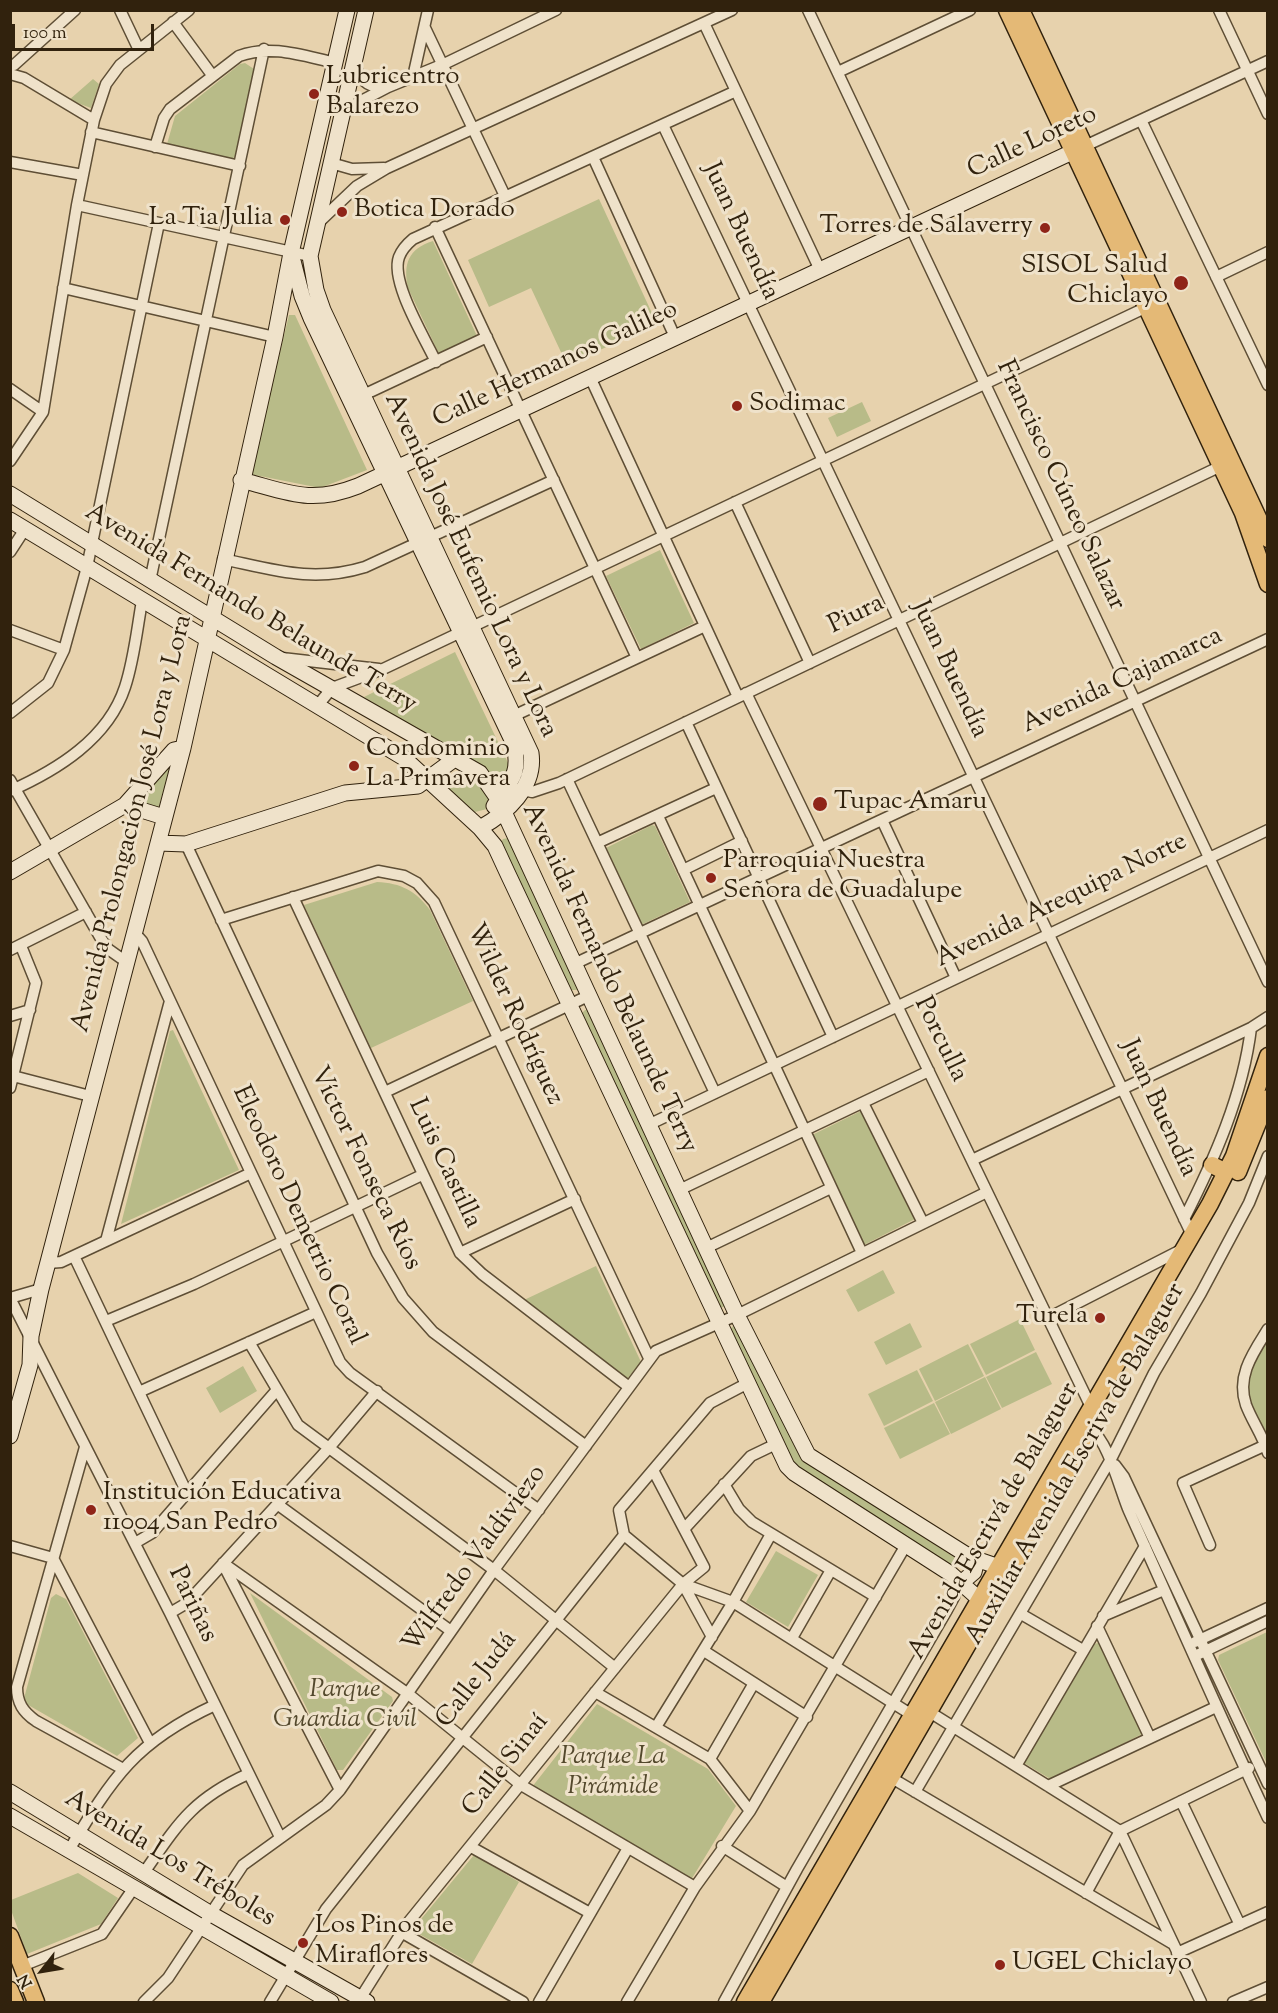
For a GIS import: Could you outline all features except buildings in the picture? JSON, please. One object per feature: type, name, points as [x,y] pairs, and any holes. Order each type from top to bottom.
[{"type":"main road","name":"Avenida José Eufemio Lora y Lora","points":[[347,10],[291,253],[308,311],[357,398],[509,718],[517,756],[516,788],[480,828]]},
{"type":"main road","name":"Avenida José Eufemio Lora y Lora","points":[[357,398],[316,290],[310,256],[366,10]]},
{"type":"main road","points":[[1006,10],[1079,149],[1268,539]]},
{"type":"main road","points":[[1021,10],[1147,307],[1257,549],[1268,585]]},
{"type":"main road","name":"Calle Loreto","points":[[820,270],[1079,149]]},
{"type":"main road","name":"Avenida Prolongación José Lora y Lora","points":[[10,1398],[31,1336],[90,1096],[183,748],[210,618],[275,337],[291,253]]},
{"type":"main road","name":"Calle Hermanos Galileo","points":[[241,480],[310,497],[326,497],[358,486],[820,270]]},
{"type":"main road","name":"Avenida Fernando Belaunde Terry","points":[[10,494],[210,618],[480,773],[501,805],[737,1315],[808,1455],[977,1559],[1005,1568]]},
{"type":"main road","name":"Avenida Fernando Belaunde Terry","points":[[10,520],[404,758],[480,828],[495,846],[718,1323],[776,1444],[794,1473],[960,1582],[985,1605]]},
{"type":"main road","points":[[10,872],[125,805],[174,750],[183,748]]},
{"type":"main road","points":[[158,843],[186,844],[345,793],[418,786],[456,758]]},
{"type":"main road","points":[[125,805],[164,817]]},
{"type":"main road","name":"Avenida Escrivá de Balaguer","points":[[745,2002],[816,1881],[985,1605],[1091,1407],[1188,1242],[1219,1169],[1252,1108],[1268,1056]]},
{"type":"main road","name":"Avenida Escrivá de Balaguer","points":[[1005,1568],[1091,1430],[1219,1211],[1245,1158],[1268,1098]]},
{"type":"main road","name":"Avenida Prolongación José Lora y Lora","points":[[10,1436],[30,1365],[31,1336]]},
{"type":"main road","points":[[960,1582],[974,1572],[977,1559]]},
{"type":"main road","name":"Avenida Escrivá de Balaguer","points":[[761,2002],[890,1777],[920,1713]]},
{"type":"main road","name":"Avenida Los Tréboles","points":[[10,1792],[211,1914],[290,1969],[332,2002]]},
{"type":"main road","name":"Avenida Los Tréboles","points":[[10,1816],[202,1928],[361,2001]]},
{"type":"main road","points":[[10,1936],[36,2002]]},
{"type":"street","points":[[75,10],[12,66],[24,78],[94,120]]},
{"type":"street","points":[[120,10],[140,50]]},
{"type":"street","points":[[10,461],[43,412],[77,205],[94,120],[109,78],[189,10]]},
{"type":"street","points":[[413,77],[428,10]]},
{"type":"street","points":[[344,110],[388,87],[444,64],[556,10]]},
{"type":"street","points":[[318,223],[357,186],[387,168],[732,10]]},
{"type":"street","name":"Francisco Cúneo Salazar","points":[[808,10],[1268,982]]},
{"type":"street","points":[[838,72],[970,10]]},
{"type":"street","points":[[1219,10],[1268,114]]},
{"type":"street","points":[[173,22],[212,75]]},
{"type":"street","points":[[704,23],[820,270]]},
{"type":"street","points":[[425,28],[505,196]]},
{"type":"street","points":[[155,147],[164,118],[170,109],[239,56],[264,49],[336,63]]},
{"type":"street","points":[[150,581],[264,49]]},
{"type":"street","points":[[355,61],[359,76],[365,82],[372,86],[388,87]]},
{"type":"street","name":"Calle Loreto","points":[[1079,149],[1268,61]]},
{"type":"street","points":[[436,362],[400,285],[397,272],[398,258],[413,238],[736,91]]},
{"type":"street","points":[[1141,120],[1268,385]]},
{"type":"street","name":"Juan Buendía","points":[[663,124],[1184,1219],[1188,1242]]},
{"type":"street","points":[[92,132],[240,166]]},
{"type":"street","points":[[592,157],[675,337]]},
{"type":"street","points":[[10,162],[83,175]]},
{"type":"street","points":[[331,163],[352,170],[387,168]]},
{"type":"street","points":[[77,205],[310,256]]},
{"type":"street","points":[[10,713],[48,683],[64,650],[87,567],[159,223]]},
{"type":"street","points":[[435,227],[637,658]]},
{"type":"street","points":[[1216,277],[1268,252]]},
{"type":"street","points":[[63,288],[275,337]]},
{"type":"street","points":[[318,705],[332,688],[383,669],[1147,307]]},
{"type":"street","points":[[357,398],[486,337]]},
{"type":"street","name":"Porculla","points":[[590,377],[705,626],[821,849],[1091,1407]]},
{"type":"street","points":[[10,389],[43,412]]},
{"type":"street","name":"Piura","points":[[516,788],[532,792],[567,779],[1221,466]]},
{"type":"street","points":[[224,559],[301,576],[321,576],[365,567],[554,480]]},
{"type":"street","points":[[735,502],[810,663]]},
{"type":"street","points":[[10,552],[25,529]]},
{"type":"street","points":[[125,961],[108,949],[12,786],[85,747],[102,728],[125,687],[142,601]]},
{"type":"street","points":[[509,718],[705,626]]},
{"type":"street","points":[[10,630],[64,650]]},
{"type":"street","name":"Avenida Cajamarca","points":[[574,964],[1268,639]]},
{"type":"street","points":[[276,657],[383,669]]},
{"type":"street","points":[[686,722],[833,1037]]},
{"type":"street","points":[[567,779],[715,1093]]},
{"type":"street","points":[[597,843],[716,788]]},
{"type":"street","points":[[658,816],[862,1253]]},
{"type":"street","points":[[882,820],[956,978]]},
{"type":"street","name":"Avenida Arequipa Norte","points":[[648,1125],[1268,830]]},
{"type":"street","points":[[683,870],[742,842]]},
{"type":"street","name":"Víctor Fonseca Ríos","points":[[186,844],[390,1278],[418,1318],[449,1345],[586,1446]]},
{"type":"street","name":"Wilder Rodríguez","points":[[221,920],[378,871],[404,876],[417,883],[434,902],[649,1358]]},
{"type":"street","name":"Luis Castilla","points":[[293,897],[460,1252],[482,1274],[629,1387]]},
{"type":"street","points":[[10,1088],[36,983],[16,948],[86,912]]},
{"type":"street","name":"Eleodoro Demetrio Coral","points":[[134,933],[142,941],[340,1362],[350,1373],[539,1510]]},
{"type":"street","points":[[385,1092],[588,996]]},
{"type":"street","points":[[106,1241],[170,1001]]},
{"type":"street","points":[[10,1016],[30,1010]]},
{"type":"street","points":[[972,1160],[1251,1028],[1268,1017]]},
{"type":"street","points":[[1184,1219],[1219,1169],[1248,1057],[1251,1028]]},
{"type":"street","points":[[679,1190],[929,1071]]},
{"type":"street","points":[[14,1076],[90,1096]]},
{"type":"street","points":[[863,1103],[923,1223]]},
{"type":"street","name":"Auxiliar Avenida Escriva de Balaguer","points":[[915,1792],[1111,1459],[1154,1373],[1201,1293],[1249,1203],[1268,1156]]},
{"type":"street","points":[[48,1263],[61,1262],[251,1173]]},
{"type":"street","points":[[106,1321],[194,1284],[422,1175]]},
{"type":"street","points":[[706,1248],[831,1188]]},
{"type":"street","name":"Wilfredo Valdiviezo","points":[[144,2002],[168,1978],[243,1865],[326,1805],[340,1790],[494,1570],[649,1358],[661,1347],[737,1315],[987,1192]]},
{"type":"street","points":[[460,1252],[574,1199]]},
{"type":"street","points":[[1048,1318],[1188,1242]]},
{"type":"street","points":[[74,1256],[187,1492]]},
{"type":"street","points":[[10,1298],[41,1289]]},
{"type":"street","name":"Pariñas","points":[[10,1298],[135,1543],[280,1837]]},
{"type":"street","points":[[139,1392],[316,1312]]},
{"type":"street","points":[[1210,1545],[1183,1483],[1267,1447],[1246,1404],[1243,1378],[1250,1359],[1268,1329]]},
{"type":"street","points":[[249,1342],[298,1425],[494,1570],[615,1668]]},
{"type":"street","points":[[748,1383],[710,1403],[619,1510],[624,1535],[683,1584],[733,1602],[893,1702],[952,1726],[1120,1831],[1201,2002]]},
{"type":"street","points":[[135,1543],[152,1533],[276,1391]]},
{"type":"street","points":[[170,1613],[187,1603],[328,1449],[377,1391]]},
{"type":"street","points":[[1091,1430],[1102,1440],[1111,1459],[1124,1477],[1268,1784]]},
{"type":"street","points":[[653,1470],[685,1528],[751,1456],[776,1444]]},
{"type":"street","points":[[85,1447],[17,1687],[19,1705],[36,1721],[123,1769]]},
{"type":"street","points":[[1111,1459],[1117,1482],[1188,1646],[1268,1818]]},
{"type":"street","points":[[724,1484],[746,1517],[876,1597]]},
{"type":"street","points":[[277,1504],[451,1631]]},
{"type":"street","name":"Calle Sinaí","points":[[361,2001],[401,1932],[683,1584],[704,1566],[685,1528]]},
{"type":"street","points":[[656,1727],[704,1651],[771,1534]]},
{"type":"street","name":"Calle Judá","points":[[270,2002],[326,1909],[624,1535]]},
{"type":"street","points":[[627,2002],[695,1887],[722,1846],[750,1811],[906,1545]]},
{"type":"street","points":[[10,1546],[53,1558],[150,1743]]},
{"type":"street","points":[[1016,1766],[1145,1546]]},
{"type":"street","points":[[223,1563],[407,1693],[521,1785],[695,1887]]},
{"type":"street","points":[[223,1563],[340,1790]]},
{"type":"street","points":[[792,1638],[831,1570]]},
{"type":"street","name":"Avenida Escrivá de Balaguer","points":[[724,2002],[797,1869],[954,1597],[960,1582]]},
{"type":"street","points":[[683,1584],[712,1637]]},
{"type":"street","points":[[1103,1616],[1164,1590]]},
{"type":"street","points":[[1188,1646],[1268,1608]]},
{"type":"street","points":[[1021,1614],[1083,1650]]},
{"type":"street","points":[[1193,1656],[1268,1620]]},
{"type":"street","points":[[1097,1626],[1150,1738]]},
{"type":"street","points":[[704,1651],[807,1717]]},
{"type":"street","points":[[710,1759],[754,1683]]},
{"type":"street","points":[[594,1692],[710,1759],[750,1811]]},
{"type":"street","points":[[69,1850],[96,1804],[123,1769],[150,1743],[177,1724],[215,1705]]},
{"type":"street","points":[[1048,1786],[1216,1707]]},
{"type":"street","points":[[1086,1893],[1120,1831],[1258,1764]]},
{"type":"street","points":[[143,1874],[184,1816],[223,1786],[248,1774]]},
{"type":"street","points":[[890,1777],[1175,1948]]},
{"type":"street","points":[[1181,1801],[1240,1925]]},
{"type":"street","points":[[722,1846],[787,1887]]},
{"type":"street","points":[[471,1847],[590,1913]]},
{"type":"street","points":[[539,2002],[628,1848]]},
{"type":"street","points":[[797,1869],[816,1881]]},
{"type":"street","points":[[22,1966],[102,1934],[133,1888]]},
{"type":"street","points":[[1175,1948],[1240,1925],[1268,1912]]},
{"type":"street","points":[[401,1932],[523,2002]]},
{"type":"street","points":[[1233,2002],[1268,1987]]},
{"type":"green space","points":[[245,63],[254,69],[235,157],[229,160],[167,144],[175,116],[240,64]]},
{"type":"green space","points":[[93,79],[99,84],[91,108],[69,100]]},
{"type":"green space","points":[[599,199],[657,324],[567,365],[531,288],[489,307],[468,260]]},
{"type":"green space","points":[[433,241],[477,336],[439,354],[408,288],[406,272],[409,258],[413,253]]},
{"type":"green space","points":[[289,315],[295,315],[367,470],[320,488],[250,474]]},
{"type":"green space","points":[[862,402],[871,421],[837,437],[828,418]]},
{"type":"green space","points":[[660,550],[694,623],[641,649],[606,576]]},
{"type":"green space","points":[[455,652],[510,767],[503,776],[496,777],[364,697]]},
{"type":"green space","points":[[167,765],[170,766],[158,810],[134,802]]},
{"type":"green space","points":[[455,775],[470,778],[483,789],[490,797],[487,809],[475,812],[449,790],[449,781]]},
{"type":"green space","points":[[652,825],[655,826],[690,902],[643,924],[640,923],[606,848]]},
{"type":"green space","points":[[508,838],[577,990],[571,990],[501,843],[503,839]]},
{"type":"green space","points":[[377,882],[401,886],[425,903],[473,1001],[371,1048],[304,905]]},
{"type":"green space","points":[[588,1010],[726,1306],[720,1308],[581,1014]]},
{"type":"green space","points":[[173,1030],[239,1170],[121,1224],[170,1031]]},
{"type":"green space","points":[[861,1111],[917,1218],[864,1245],[812,1135]]},
{"type":"green space","points":[[596,1266],[641,1362],[627,1379],[524,1300]]},
{"type":"green space","points":[[883,1270],[895,1293],[858,1312],[846,1290]]},
{"type":"green space","points":[[1020,1319],[1035,1350],[986,1375],[970,1344]]},
{"type":"green space","points":[[910,1323],[922,1347],[886,1365],[874,1342]]},
{"type":"green space","points":[[733,1326],[737,1327],[801,1459],[954,1557],[955,1564],[949,1565],[794,1464],[729,1331]]},
{"type":"green space","points":[[1267,1339],[1268,1438],[1254,1409],[1248,1388],[1252,1368]]},
{"type":"green space","points":[[968,1344],[984,1376],[935,1401],[919,1369]]},
{"type":"green space","points":[[1036,1352],[1052,1384],[1002,1408],[986,1377]]},
{"type":"green space","points":[[243,1366],[257,1391],[220,1413],[206,1388]]},
{"type":"green space","points":[[917,1370],[933,1401],[884,1426],[868,1394]]},
{"type":"green space","points":[[985,1377],[1001,1409],[951,1434],[935,1402]]},
{"type":"green space","points":[[934,1403],[950,1434],[900,1459],[884,1428]]},
{"type":"green space","points":[[776,1551],[818,1575],[788,1627],[746,1602]]},
{"type":"green space","name":"Parque Guardia Civil","points":[[250,1593],[392,1697],[393,1701],[343,1770],[337,1770]]},
{"type":"green space","points":[[56,1594],[66,1599],[138,1738],[117,1756],[23,1702],[51,1598]]},
{"type":"green space","points":[[1267,1632],[1267,1764],[1218,1660],[1219,1655]]},
{"type":"green space","points":[[1100,1642],[1144,1733],[1052,1780],[1024,1763],[1095,1644]]},
{"type":"green space","name":"Parque La Pirámide","points":[[597,1704],[708,1769],[736,1806],[691,1880],[532,1787]]},
{"type":"green space","points":[[474,1855],[519,1882],[472,1964],[412,1930]]},
{"type":"green space","points":[[78,1873],[118,1898],[101,1924],[27,1954],[11,1910],[11,1900]]},
{"type":"place","name":"Lubricentro Balarezo","points":[[314,94]]},
{"type":"place","name":"Botica Dorado","points":[[342,212]]},
{"type":"place","name":"La Tia Julia","points":[[285,220]]},
{"type":"place","name":"Torres de Salaverry","points":[[1045,228]]},
{"type":"place","name":"SISOL Salud Chiclayo","points":[[1181,283]]},
{"type":"place","name":"Sodimac","points":[[737,406]]},
{"type":"place","name":"Condominio La Primavera","points":[[354,766]]},
{"type":"place","name":"Tupac Amaru","points":[[820,804]]},
{"type":"place","name":"Parroquia Nuestra Señora de Guadalupe","points":[[711,878]]},
{"type":"place","name":"Turela","points":[[1100,1318]]},
{"type":"place","name":"Institución Educativa 11004 San Pedro","points":[[91,1510]]},
{"type":"place","name":"Los Pinos de Miraflores","points":[[303,1943]]},
{"type":"place","name":"UGEL Chiclayo","points":[[1000,1965]]}]
